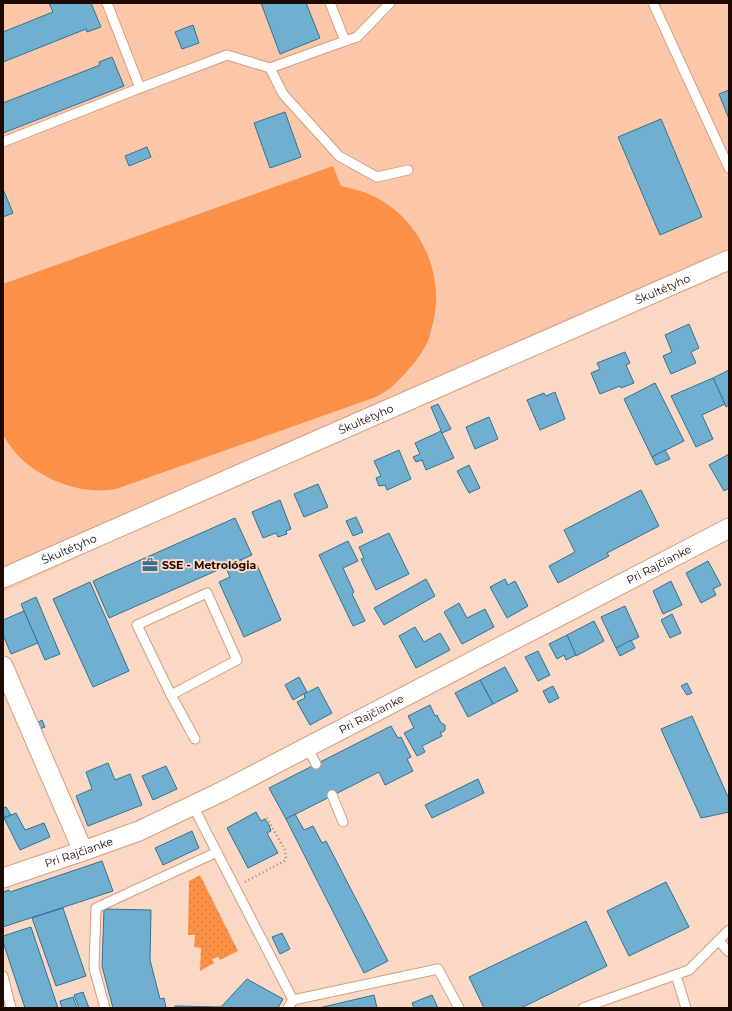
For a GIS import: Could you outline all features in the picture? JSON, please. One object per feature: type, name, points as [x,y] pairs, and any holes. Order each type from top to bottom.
[{"type":"street","name":"Škultétyho","points":[[3,578],[729,260]]},
{"type":"street","name":"Pri Rajčianke","points":[[3,878],[139,831],[193,806],[312,756],[729,528]]},
{"type":"street","points":[[3,666],[83,851]]},
{"type":"lane","points":[[107,3],[140,88]]},
{"type":"lane","points":[[330,3],[345,41]]},
{"type":"lane","points":[[3,142],[227,55],[270,68],[357,37],[390,3]]},
{"type":"lane","points":[[653,3],[729,168]]},
{"type":"lane","points":[[270,68],[283,94],[339,156],[377,177],[408,170]]},
{"type":"lane","points":[[171,695],[237,660],[207,593],[137,625],[171,695],[195,739]]},
{"type":"lane","points":[[332,795],[343,822]]},
{"type":"lane","points":[[193,806],[217,852],[290,1004],[438,969],[459,1008]]},
{"type":"lane","points":[[105,1008],[94,968],[96,908],[217,852]]},
{"type":"lane","points":[[583,1008],[689,970],[729,930]]},
{"type":"lane","points":[[719,941],[729,952]]},
{"type":"lane","points":[[676,975],[686,1008]]},
{"type":"lane","points":[[3,976],[11,1008]]},
{"type":"path","points":[[241,883],[254,878],[284,861],[286,858],[285,850],[265,815]]},
{"type":"shaded area","points":[[3,3],[729,3],[729,255],[3,592]]},
{"type":"shaded area","points":[[333,166],[341,186],[379,199],[395,210],[408,223],[428,256],[436,292],[435,311],[429,339],[416,360],[394,385],[376,397],[116,489],[81,489],[60,483],[39,472],[21,459],[3,435],[3,284]]},
{"type":"shaded area","points":[[200,875],[238,951],[220,960],[218,957],[212,959],[214,963],[200,971],[201,948],[194,947],[195,935],[188,935],[189,881]]},
{"type":"building","points":[[49,3],[91,3],[101,27],[87,32],[86,29],[3,62],[3,32],[53,12]]},
{"type":"building","points":[[261,3],[306,3],[320,38],[280,54]]},
{"type":"building","points":[[193,25],[199,43],[182,49],[175,32]]},
{"type":"building","points":[[112,57],[124,86],[3,133],[3,103],[100,65],[99,62]]},
{"type":"building","points":[[729,90],[729,119],[719,94]]},
{"type":"building","points":[[285,112],[301,157],[270,168],[254,123]]},
{"type":"building","points":[[661,119],[702,217],[660,235],[618,137]]},
{"type":"building","points":[[147,147],[151,157],[129,166],[125,156]]},
{"type":"building","points":[[3,189],[13,213],[3,217]]},
{"type":"building","points":[[689,324],[699,348],[691,352],[696,363],[671,374],[663,356],[672,352],[665,335]]},
{"type":"building","points":[[625,352],[630,363],[626,365],[634,383],[621,388],[620,386],[600,394],[591,373],[600,369],[597,363]]},
{"type":"building","points":[[729,370],[729,405],[726,407],[713,378]]},
{"type":"building","points":[[713,378],[725,404],[702,415],[713,439],[696,447],[671,396]]},
{"type":"building","points":[[655,383],[684,441],[652,457],[624,399]]},
{"type":"building","points":[[555,392],[565,419],[540,430],[527,400],[544,393],[546,396]]},
{"type":"building","points":[[438,404],[451,429],[442,433],[431,407]]},
{"type":"building","points":[[489,417],[498,439],[475,449],[466,427]]},
{"type":"building","points":[[441,431],[454,458],[426,470],[422,460],[416,462],[413,457],[420,454],[415,443]]},
{"type":"building","points":[[399,450],[411,479],[387,490],[385,485],[379,486],[376,478],[381,476],[374,461]]},
{"type":"building","points":[[665,450],[670,459],[656,465],[652,457]]},
{"type":"building","points":[[729,454],[729,488],[724,491],[709,465]]},
{"type":"building","points":[[469,465],[480,488],[469,493],[457,471]]},
{"type":"building","points":[[318,484],[328,507],[304,517],[294,494]]},
{"type":"building","points":[[641,490],[659,526],[607,553],[609,556],[558,583],[549,566],[575,552],[564,530]]},
{"type":"building","points":[[280,500],[291,529],[286,531],[287,534],[278,537],[276,533],[263,538],[252,512]]},
{"type":"building","points":[[356,517],[363,532],[353,536],[346,521]]},
{"type":"building","points":[[235,518],[252,555],[109,618],[93,581]]},
{"type":"building","points":[[389,533],[409,574],[376,590],[361,559],[364,558],[359,547]]},
{"type":"building","points":[[348,541],[358,561],[343,568],[354,592],[352,594],[365,621],[353,626],[319,555]]},
{"type":"building","points":[[241,559],[245,570],[257,565],[281,620],[244,637],[219,582],[230,577],[226,568]]},
{"type":"building","points":[[708,561],[721,585],[713,589],[716,595],[701,603],[686,573]]},
{"type":"building","points":[[426,579],[435,596],[384,625],[374,608]]},
{"type":"building","points":[[505,579],[508,585],[515,581],[528,606],[507,618],[490,587]]},
{"type":"building","points":[[671,581],[682,605],[663,614],[653,591]]},
{"type":"building","points":[[90,582],[129,671],[93,687],[53,599]]},
{"type":"building","points":[[36,597],[60,654],[45,660],[21,604]]},
{"type":"building","points":[[459,603],[467,618],[485,609],[494,627],[462,644],[444,612]]},
{"type":"building","points":[[625,606],[639,637],[616,648],[601,617]]},
{"type":"building","points":[[24,611],[38,643],[11,654],[3,635],[3,620]]},
{"type":"building","points":[[672,614],[681,633],[670,638],[661,620]]},
{"type":"building","points":[[594,621],[604,641],[576,656],[567,635]]},
{"type":"building","points":[[415,627],[424,642],[440,633],[450,650],[416,668],[399,636]]},
{"type":"building","points":[[567,635],[576,655],[566,660],[564,655],[557,659],[549,644]]},
{"type":"building","points":[[631,640],[635,648],[620,656],[616,648]]},
{"type":"building","points":[[538,651],[550,675],[538,681],[525,657]]},
{"type":"building","points":[[505,667],[518,691],[493,704],[480,680]]},
{"type":"building","points":[[299,677],[307,692],[293,700],[285,685]]},
{"type":"building","points":[[480,680],[493,704],[468,717],[455,693]]},
{"type":"building","points":[[687,683],[692,693],[687,695],[681,686]]},
{"type":"building","points":[[553,686],[559,698],[549,703],[543,691]]},
{"type":"building","points":[[318,687],[332,713],[310,725],[297,702],[305,698],[304,694]]},
{"type":"building","points":[[430,705],[435,716],[437,715],[441,723],[445,725],[445,730],[440,732],[442,736],[422,746],[425,752],[417,756],[404,733],[414,728],[408,716]]},
{"type":"building","points":[[692,716],[729,799],[729,812],[701,818],[661,729]]},
{"type":"building","points":[[42,720],[45,727],[40,729],[37,723]]},
{"type":"building","points":[[391,726],[398,738],[401,737],[411,757],[407,759],[413,771],[385,785],[379,772],[286,819],[269,788]]},
{"type":"building","points":[[108,763],[115,780],[130,774],[142,805],[88,826],[76,796],[92,789],[86,772]]},
{"type":"building","points":[[166,766],[177,789],[153,800],[142,776]]},
{"type":"building","points":[[478,779],[484,793],[432,818],[425,805]]},
{"type":"building","points":[[6,807],[11,815],[4,818],[3,808]]},
{"type":"building","points":[[256,812],[261,821],[265,819],[269,825],[271,831],[267,833],[278,853],[248,868],[227,828]]},
{"type":"building","points":[[16,813],[25,830],[44,823],[50,837],[20,850],[4,818]]},
{"type":"building","points":[[295,814],[304,830],[313,826],[322,843],[326,841],[388,961],[364,973],[286,819]]},
{"type":"building","points":[[192,831],[199,848],[163,865],[155,848]]},
{"type":"building","points":[[102,861],[113,891],[3,927],[3,892],[9,890],[10,892]]},
{"type":"building","points":[[666,882],[689,927],[629,956],[607,911]]},
{"type":"building","points":[[63,908],[86,976],[56,986],[32,918]]},
{"type":"building","points":[[104,909],[151,910],[150,960],[160,999],[164,998],[166,1008],[113,1008],[102,966]]},
{"type":"building","points":[[586,921],[607,966],[521,1008],[484,1008],[469,977]]},
{"type":"building","points":[[31,927],[58,1008],[25,1008],[3,942],[3,936]]},
{"type":"building","points":[[282,933],[290,949],[280,954],[272,937]]},
{"type":"building","points":[[247,979],[283,999],[278,1008],[175,1008],[175,1006],[221,1007]]},
{"type":"building","points":[[83,992],[89,1008],[79,1008],[74,995]]},
{"type":"building","points":[[374,995],[377,1008],[319,1008]]},
{"type":"building","points":[[432,995],[438,1008],[414,1008],[412,1003]]},
{"type":"building","points":[[73,997],[77,1008],[62,1008],[60,1001]]},
{"type":"place","name":"SSE - Metrológia","points":[[150,565]]}]
